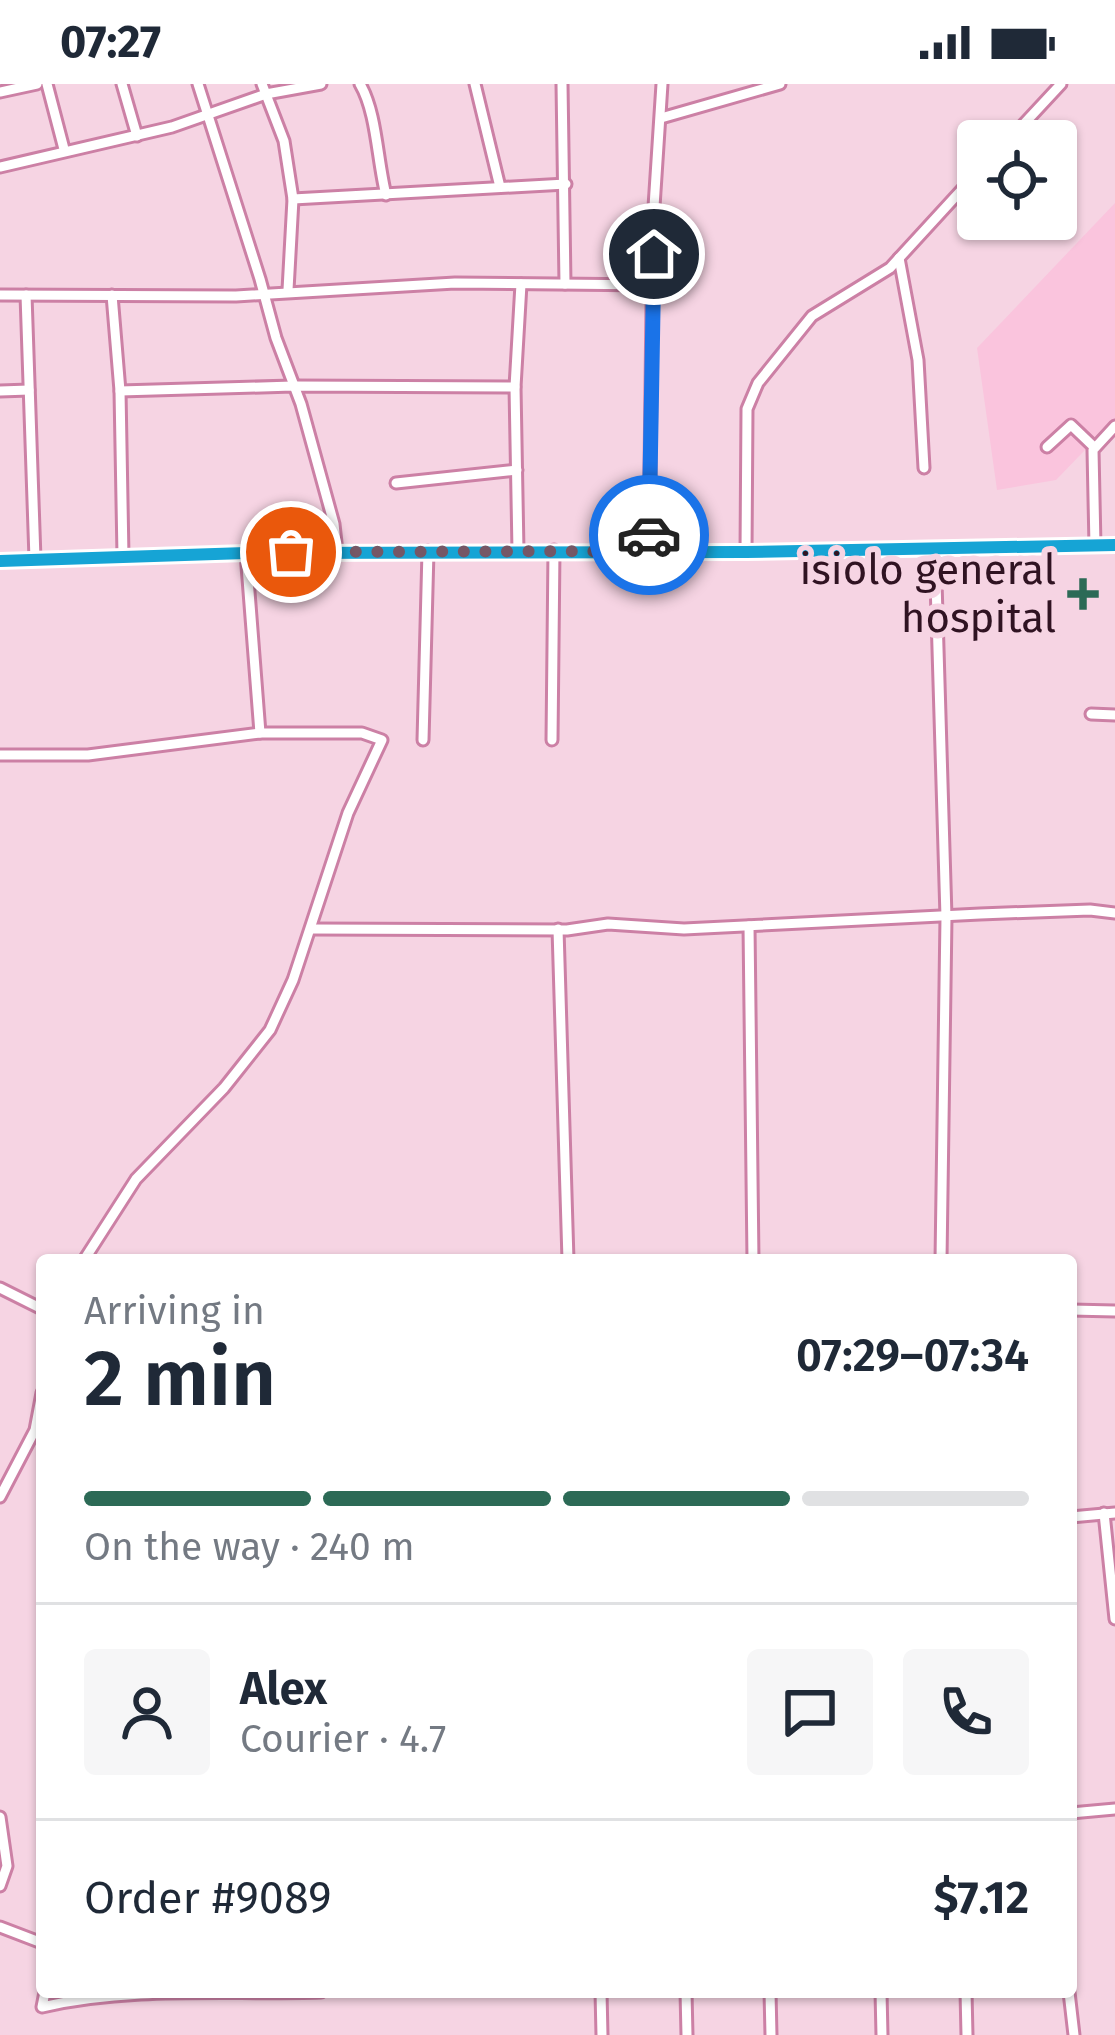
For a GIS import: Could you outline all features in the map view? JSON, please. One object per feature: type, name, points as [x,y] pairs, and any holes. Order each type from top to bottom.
[{"type":"highway","points":[[0,561],[246,553],[746,552],[1115,544]]},
{"type":"street","points":[[0,92],[37,84]]},
{"type":"street","points":[[47,84],[64,149]]},
{"type":"street","points":[[122,84],[137,136]]},
{"type":"street","points":[[197,84],[293,386],[334,524],[337,552]]},
{"type":"street","points":[[0,167],[206,116],[264,89],[321,84]]},
{"type":"street","points":[[360,84],[372,112],[386,195]]},
{"type":"street","points":[[475,84],[500,187]]},
{"type":"street","points":[[562,84],[565,284]]},
{"type":"street","points":[[649,551],[653,222],[662,84]]},
{"type":"street","points":[[661,118],[780,84]]},
{"type":"street","points":[[1028,120],[1061,84]]},
{"type":"street","points":[[264,89],[284,141],[293,199],[289,290]]},
{"type":"street","points":[[293,199],[566,184]]},
{"type":"street","points":[[746,552],[751,395],[812,316],[875,280],[957,195]]},
{"type":"street","points":[[899,258],[918,360],[924,468]]},
{"type":"street","points":[[0,296],[264,293],[454,283],[655,285]]},
{"type":"street","points":[[518,550],[515,387],[521,284]]},
{"type":"street","points":[[26,295],[35,560]]},
{"type":"street","points":[[112,295],[121,391],[123,556]]},
{"type":"street","points":[[121,391],[515,387]]},
{"type":"street","points":[[0,391],[29,390]]},
{"type":"street","points":[[1047,447],[1071,425],[1094,447]]},
{"type":"street","points":[[1095,546],[1094,447],[1115,426]]},
{"type":"street","points":[[396,483],[517,470]]},
{"type":"street","points":[[935,548],[946,916],[941,1254]]},
{"type":"street","points":[[552,740],[554,550]]},
{"type":"street","points":[[423,740],[428,551]]},
{"type":"street","points":[[246,553],[260,733]]},
{"type":"street","points":[[1091,714],[1115,715]]},
{"type":"street","points":[[0,755],[88,755],[260,733],[362,733],[382,740],[348,813],[311,929],[270,1030],[224,1088],[136,1179],[88,1254]]},
{"type":"street","points":[[311,929],[558,929],[608,924],[660,929],[1090,910],[1115,914]]},
{"type":"street","points":[[749,926],[753,1254]]},
{"type":"street","points":[[558,929],[568,1254]]},
{"type":"street","points":[[0,1288],[36,1306]]},
{"type":"street","points":[[1077,1310],[1115,1311]]},
{"type":"street","points":[[0,1497],[36,1425]]},
{"type":"street","points":[[1077,1516],[1110,1513],[1115,1619]]},
{"type":"street","points":[[1077,1812],[1115,1809]]},
{"type":"street","points":[[0,1816],[7,1866],[0,1886]]},
{"type":"street","points":[[0,1928],[36,1941]]},
{"type":"street","points":[[43,1998],[42,2007],[88,1998]]},
{"type":"street","points":[[601,1998],[602,2035]]},
{"type":"street","points":[[686,1998],[687,2035]]},
{"type":"street","points":[[770,1998],[771,2035]]},
{"type":"street","points":[[881,1998],[881,2035]]},
{"type":"street","points":[[966,1998],[967,2035]]},
{"type":"street","points":[[1070,1998],[1074,2035]]},
{"type":"shaded area","points":[[1115,203],[1115,419],[1056,480],[997,490],[977,348]]},
{"type":"way so far","points":[[291,552],[649,551],[649,535]]},
{"type":"place","name":"isiolo general hospital","points":[[1083,594]]},
{"type":"route","points":[[649,535],[654,254]]}]
